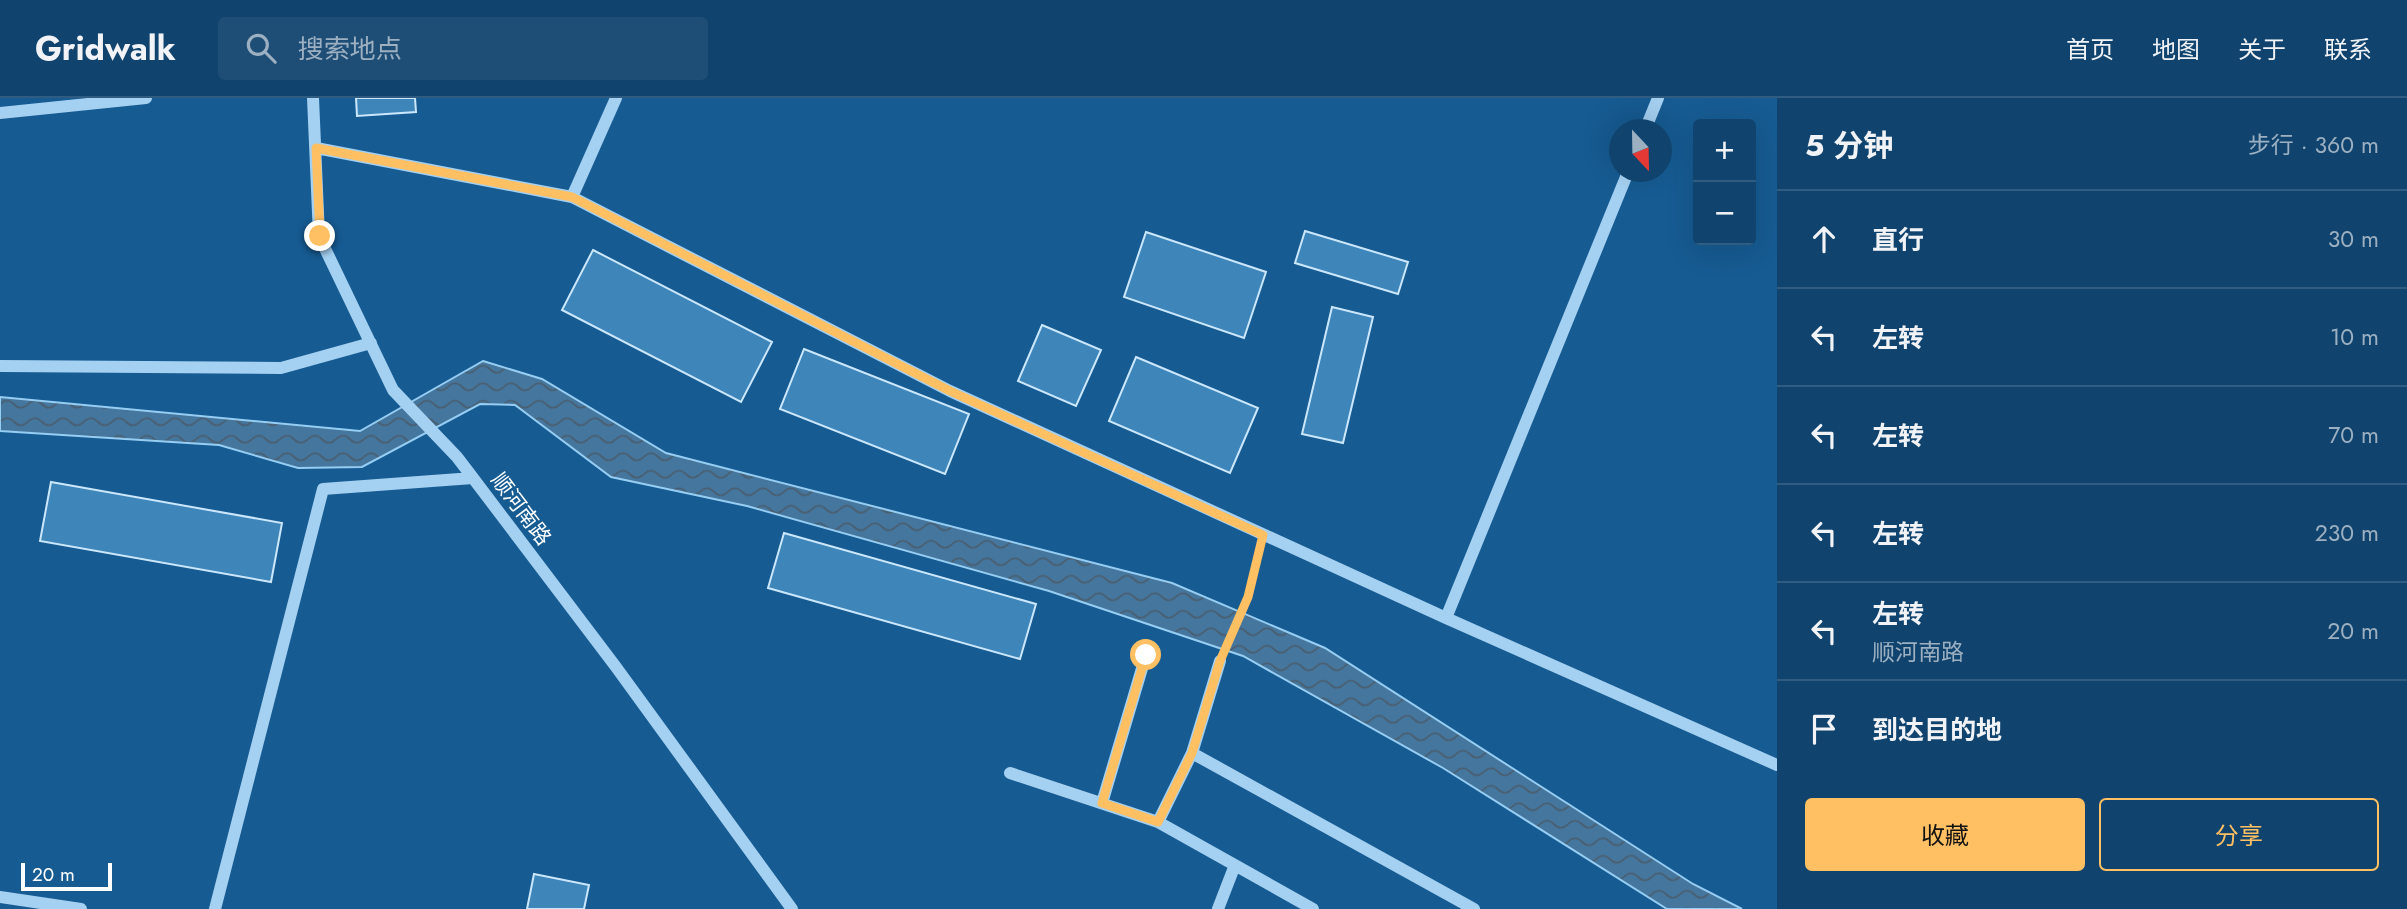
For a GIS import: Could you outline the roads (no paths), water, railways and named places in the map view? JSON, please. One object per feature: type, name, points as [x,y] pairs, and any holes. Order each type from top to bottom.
[{"type":"street","points":[[0,113],[146,98]]},
{"type":"street","name":"顺河南路","points":[[313,98],[320,236],[393,390],[457,457],[616,667],[792,909]]},
{"type":"street","points":[[572,197],[616,98]]},
{"type":"street","points":[[1649,119],[1658,98]]},
{"type":"street","points":[[316,148],[572,197],[950,391],[1446,618],[1777,765]]},
{"type":"street","points":[[1446,618],[1624,182]]},
{"type":"street","points":[[0,366],[281,368],[371,343]]},
{"type":"street","points":[[215,909],[323,489],[473,478]]},
{"type":"street","points":[[1102,803],[1146,655]]},
{"type":"street","points":[[1158,822],[1192,753],[1220,661]]},
{"type":"street","points":[[1192,753],[1474,909]]},
{"type":"street","points":[[1010,773],[1158,822],[1313,909]]},
{"type":"street","points":[[1218,909],[1235,865]]},
{"type":"street","points":[[0,898],[81,909]]},
{"type":"water","points":[[483,361],[542,379],[666,453],[1172,583],[1325,648],[1693,884],[1742,909],[1667,909],[1443,768],[1243,656],[1049,591],[747,506],[611,477],[515,405],[480,404],[362,467],[298,468],[219,445],[0,431],[0,397],[360,431]]}]
